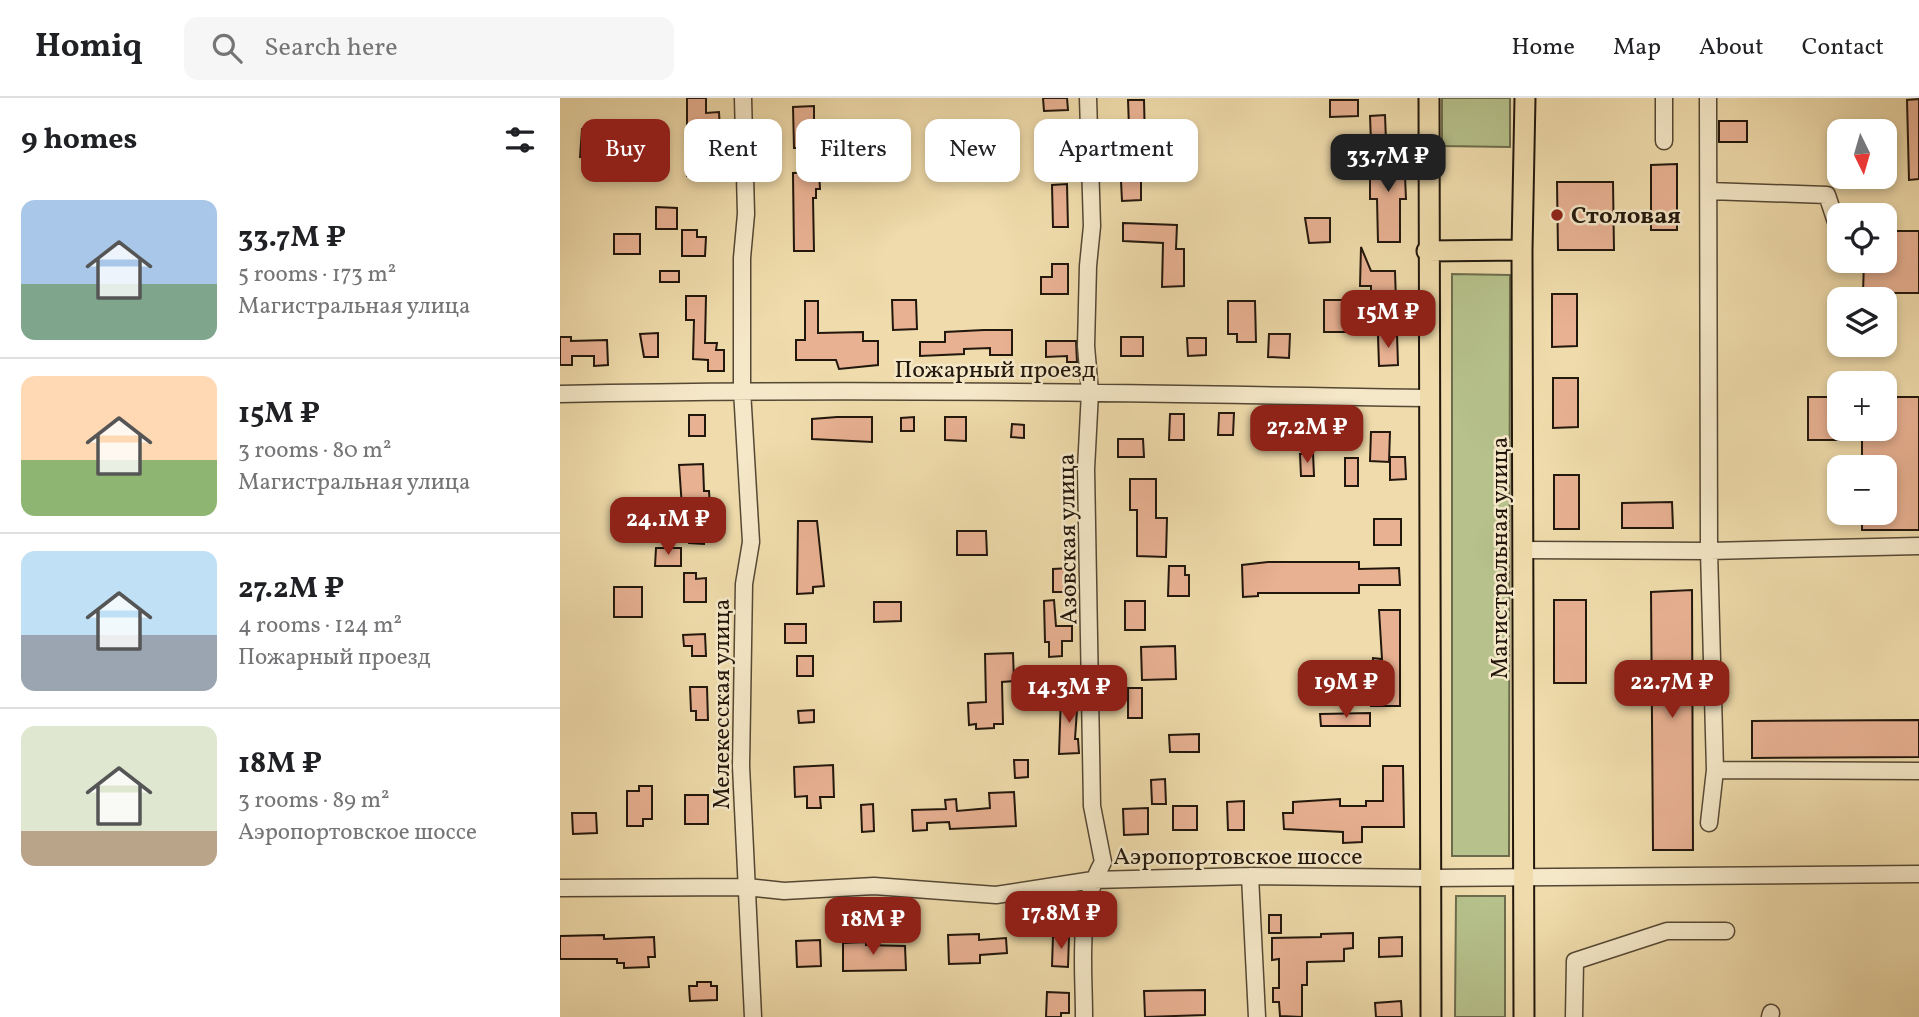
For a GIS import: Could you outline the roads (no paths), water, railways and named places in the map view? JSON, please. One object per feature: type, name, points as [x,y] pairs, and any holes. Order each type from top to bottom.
[{"type":"main road","points":[[1429,98],[1427,251],[1431,1017]]},
{"type":"main road","name":"Магистральная улица","points":[[1524,1017],[1522,250],[1525,98]]},
{"type":"main road","points":[[1427,251],[1522,250]]},
{"type":"street","name":"Мелекесская улица","points":[[743,98],[746,214],[742,258],[742,390],[751,542],[744,584],[741,766],[754,1017]]},
{"type":"street","name":"Азовская улица","points":[[1084,1017],[1084,912],[1093,880],[1103,862],[1092,806],[1086,470],[1090,392],[1087,332],[1092,226],[1088,98]]},
{"type":"street","points":[[1664,98],[1664,141]]},
{"type":"street","points":[[1708,98],[1709,551],[1715,770],[1709,823]]},
{"type":"street","points":[[1709,191],[1827,195],[1830,203]]},
{"type":"street","name":"Пожарный проезд","points":[[560,394],[742,390],[1429,398]]},
{"type":"street","points":[[1524,550],[1709,551],[1919,546]]},
{"type":"street","points":[[1715,770],[1919,771]]},
{"type":"street","name":"Аэропортовское шоссе","points":[[560,888],[747,887],[784,891],[874,886],[996,895],[1093,880],[1250,876],[1430,878],[1919,874]]},
{"type":"street","points":[[1250,876],[1256,1017]]},
{"type":"street","points":[[1574,1017],[1575,961],[1667,931],[1726,931]]},
{"type":"place","name":"Столовая","points":[[1557,215]]}]
